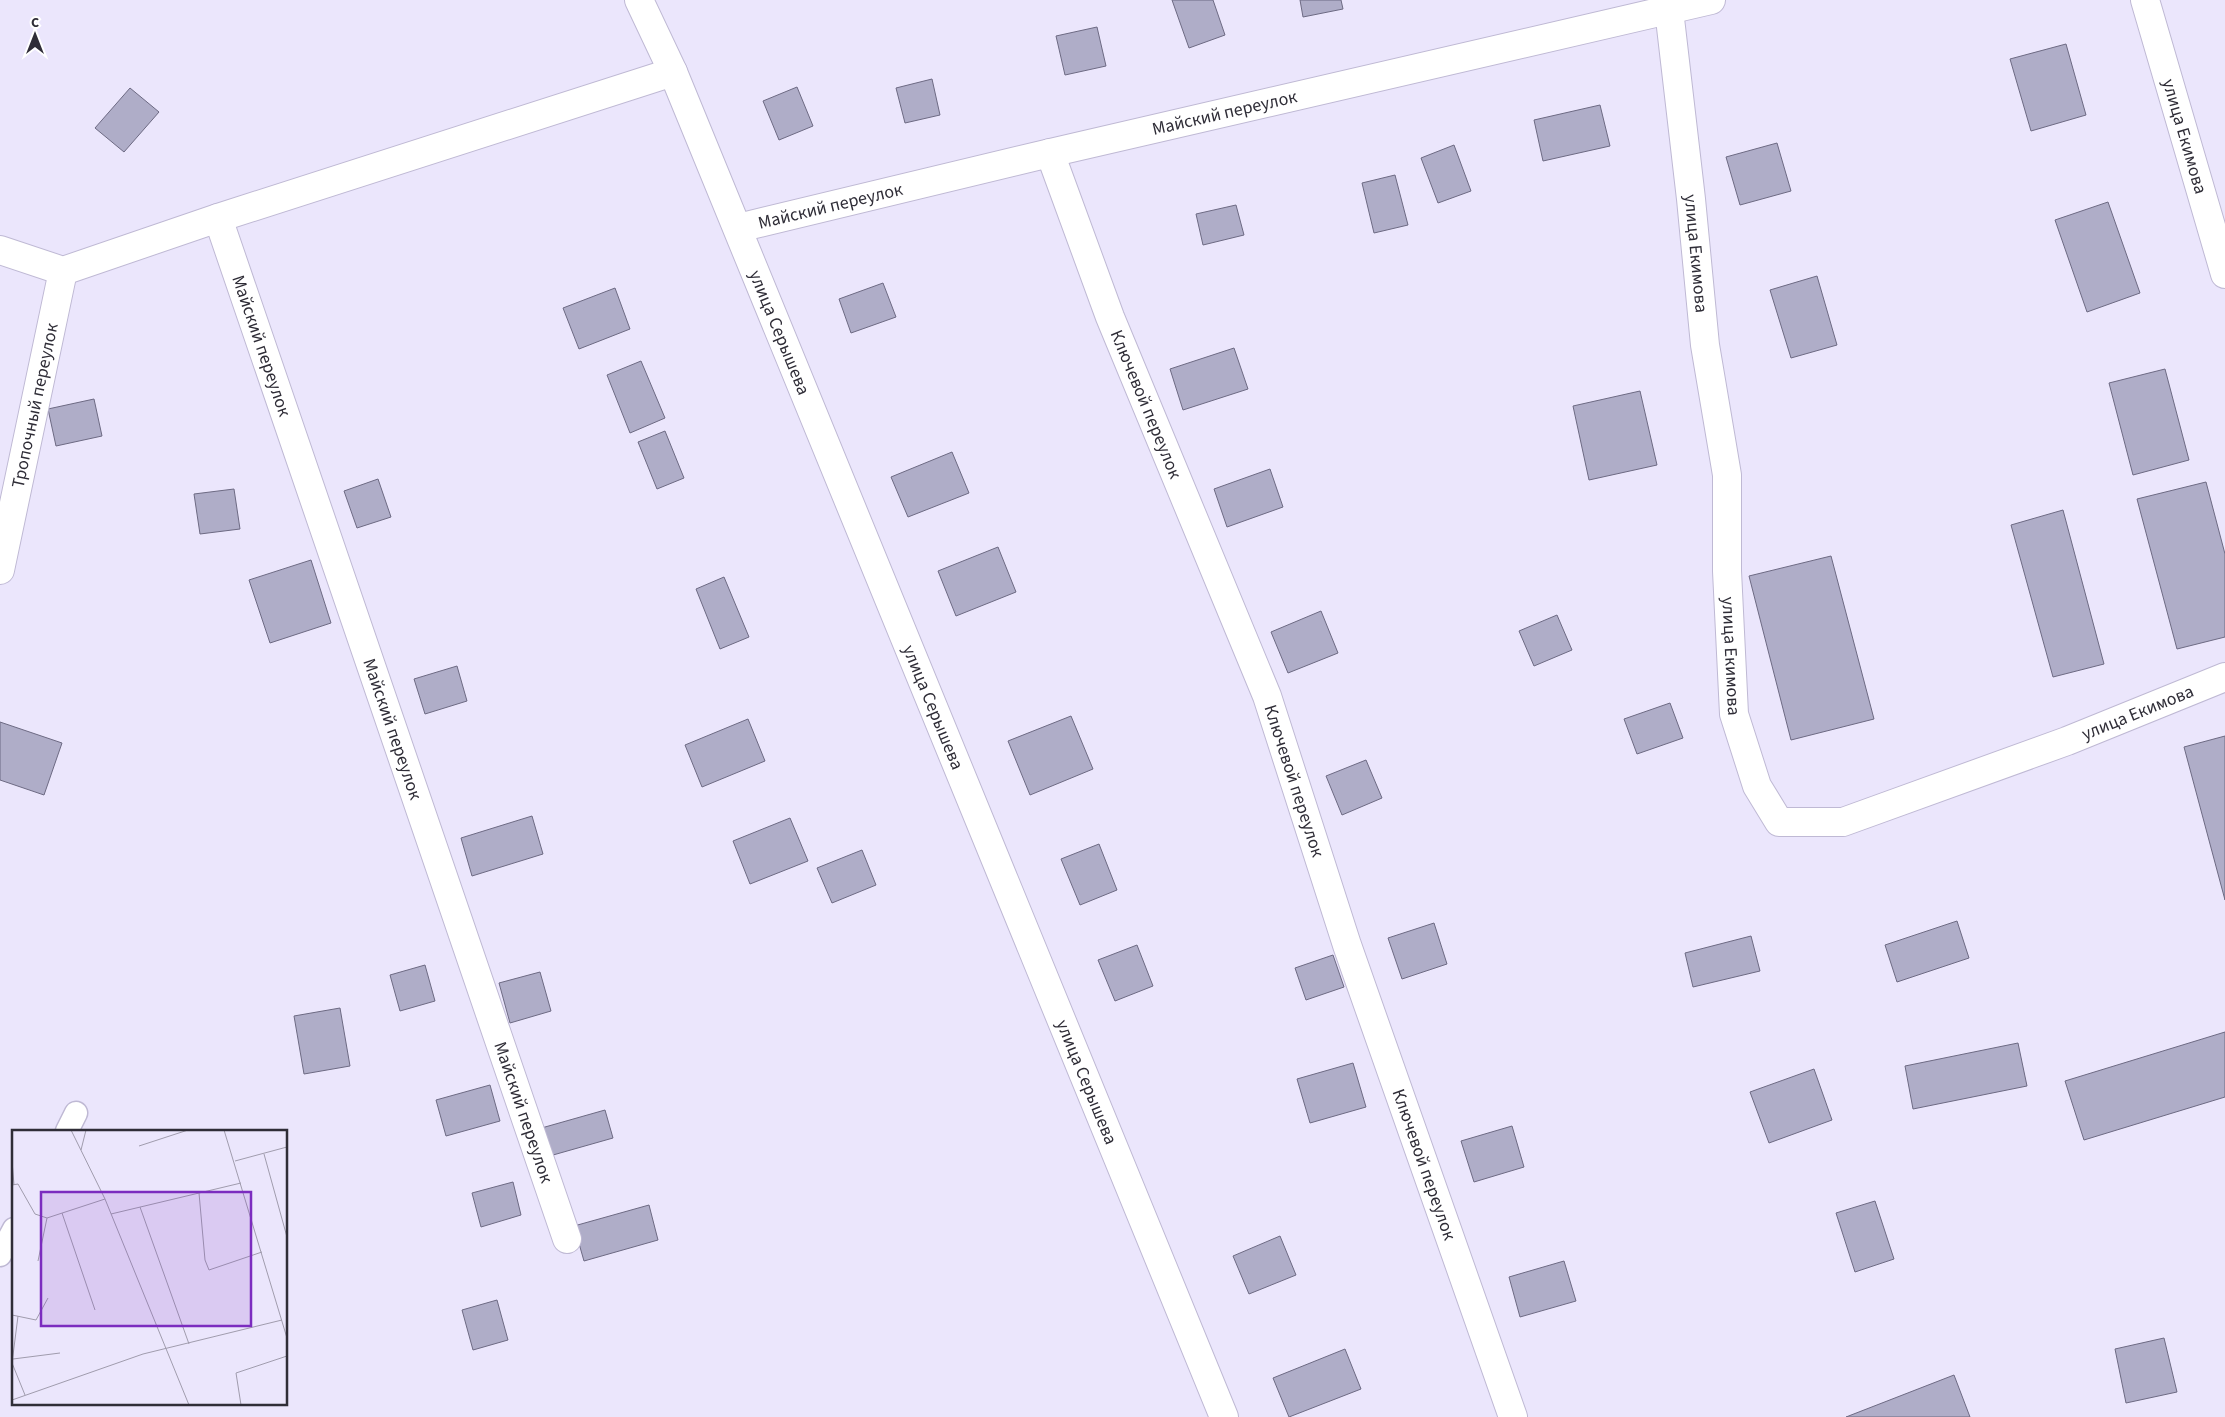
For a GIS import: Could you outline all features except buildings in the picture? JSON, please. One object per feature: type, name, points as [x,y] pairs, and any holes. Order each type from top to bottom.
[{"type":"street","name":"улица Серышева","points":[[639,0],[674,72],[1224,1417]]},
{"type":"street","name":"Майский переулок","points":[[738,228],[1050,153],[1711,0]]},
{"type":"street","name":"улица Екимова","points":[[2145,0],[2225,274]]},
{"type":"street","name":"улица Екимова","points":[[1669,10],[1690,190],[1705,345],[1727,475],[1727,571],[1734,714],[1757,786],[1779,822],[1843,822],[2067,742],[2225,677]]},
{"type":"street","points":[[0,250],[63,272],[218,218],[674,72]]},
{"type":"street","name":"Ключевой переулок","points":[[1050,153],[1114,326],[1267,696],[1347,945],[1513,1417]]},
{"type":"street","name":"Майский переулок","points":[[218,218],[567,1239]]},
{"type":"street","name":"Тропочный переулок","points":[[0,570],[63,272]]},
{"type":"lane","points":[[0,1255],[12,1233]]}]
